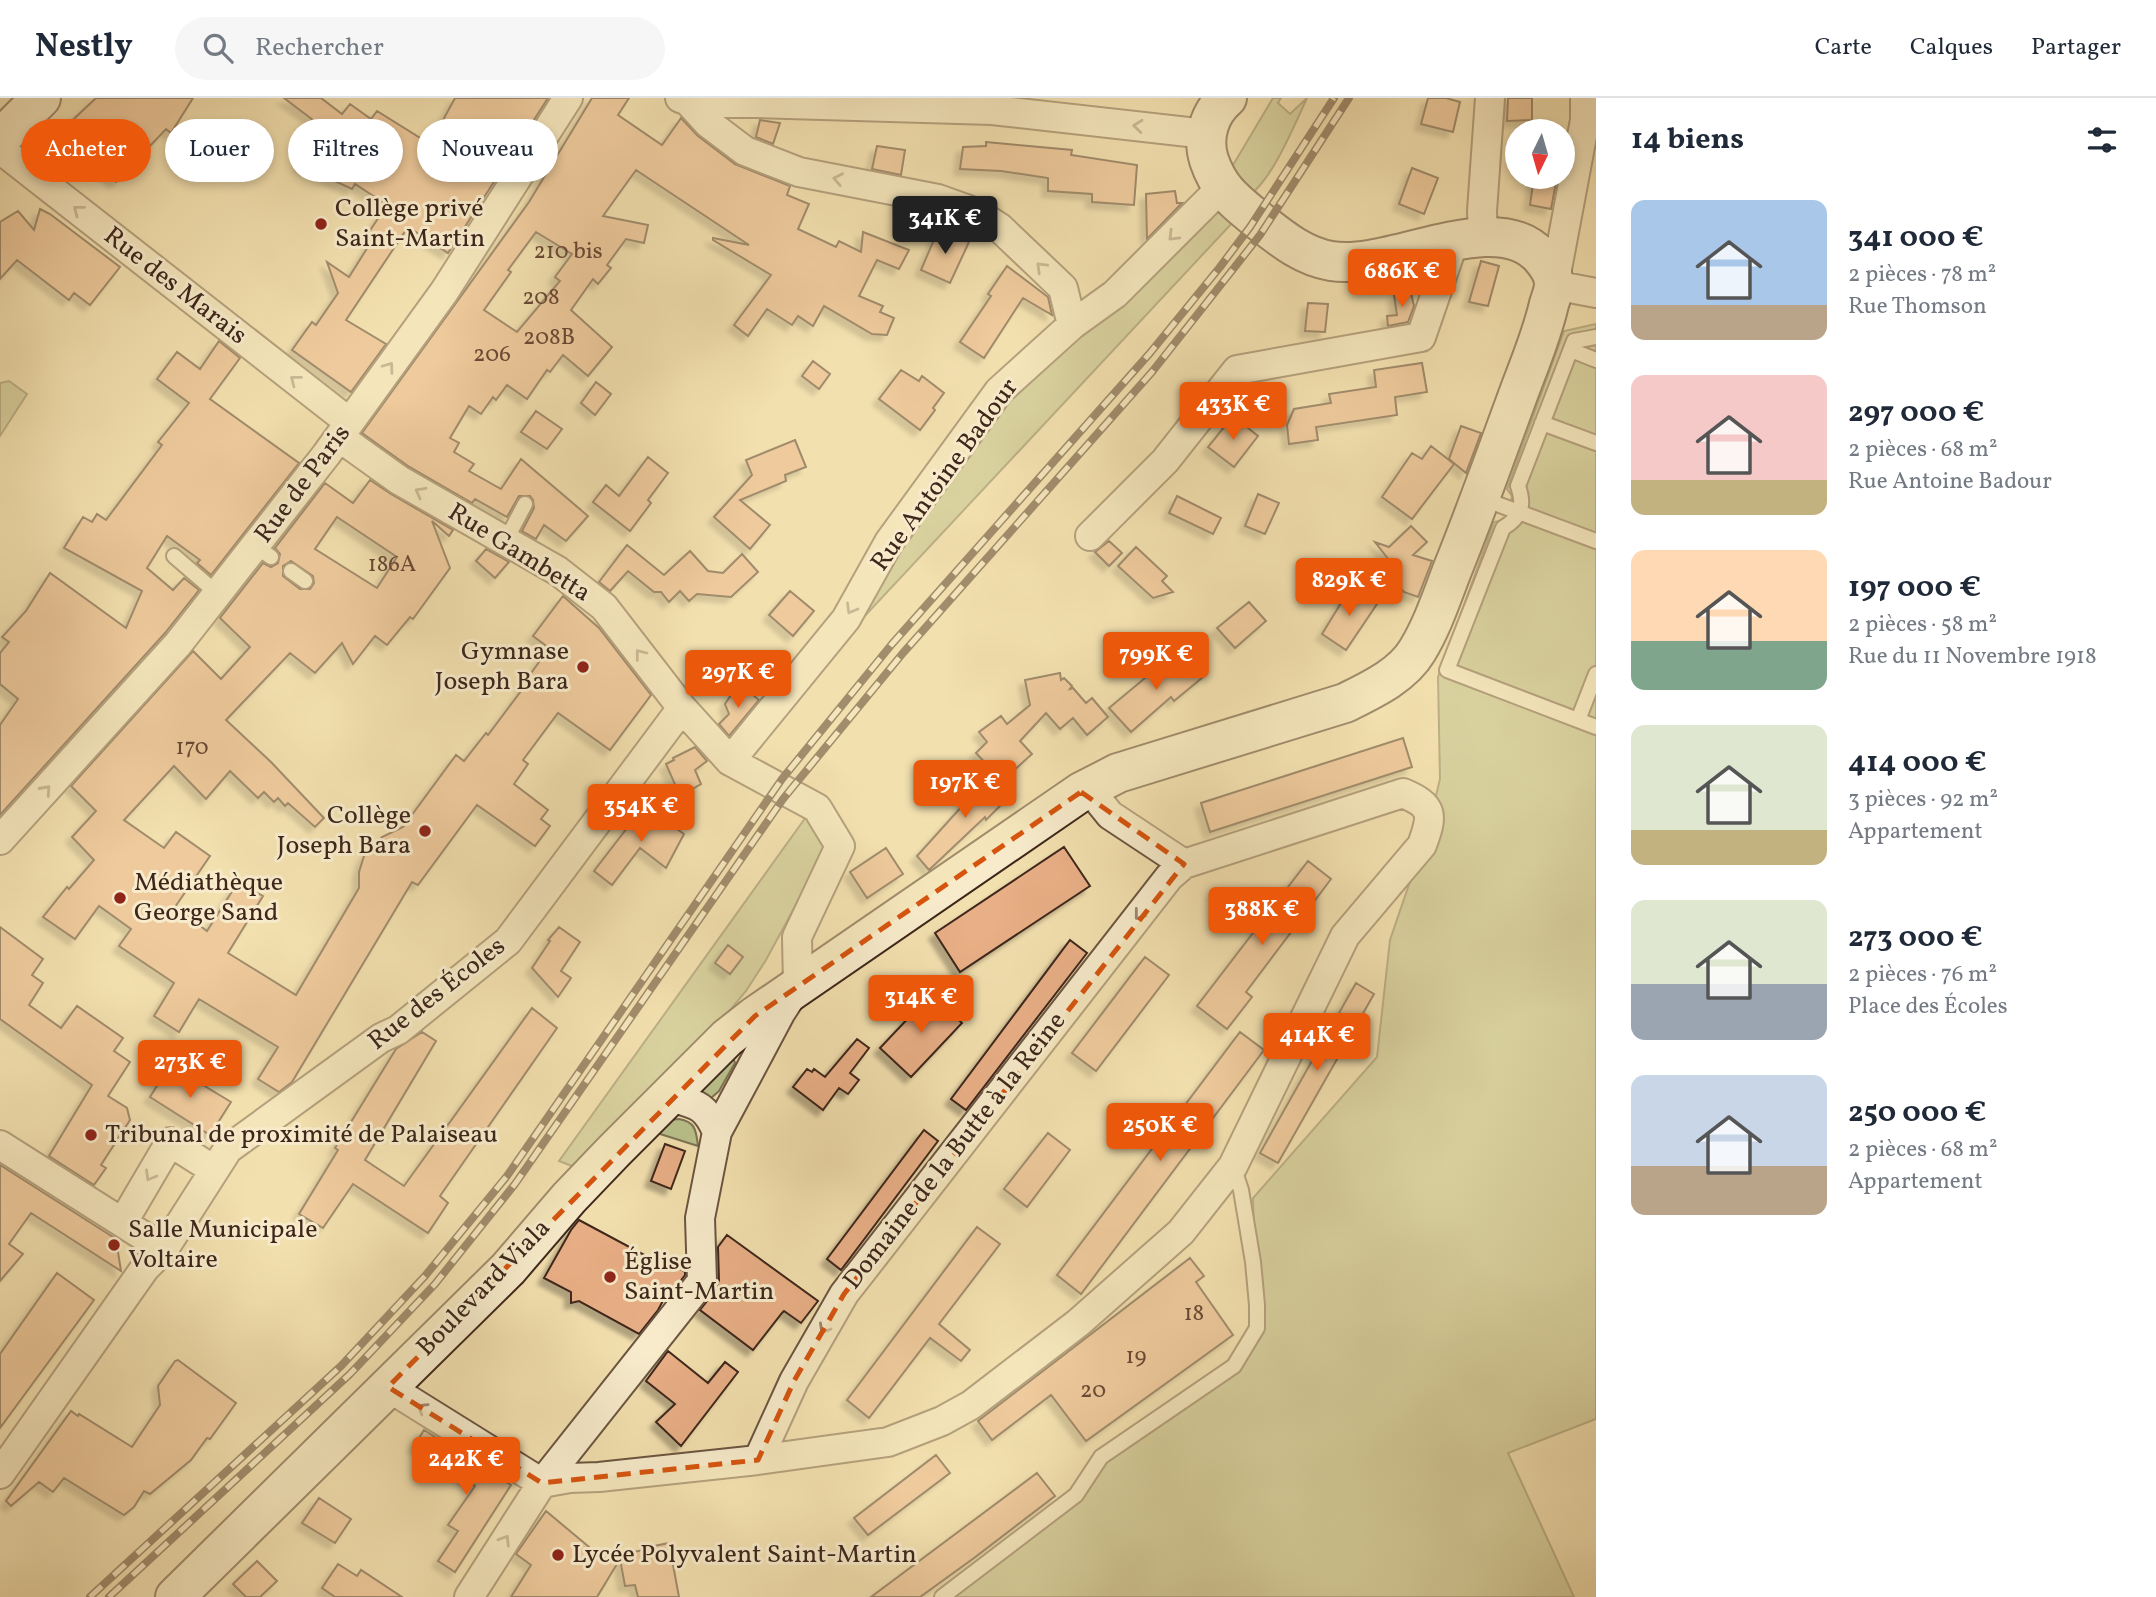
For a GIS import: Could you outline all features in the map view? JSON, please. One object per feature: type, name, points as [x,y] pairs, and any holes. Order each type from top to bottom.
[{"type":"street","points":[[0,139],[41,98]]},
{"type":"street","name":"Rue de Paris","points":[[0,840],[178,644],[218,594],[263,552],[344,429],[444,292],[568,98]]},
{"type":"street","points":[[1227,98],[1212,118],[1206,134],[1208,155],[1221,188],[1293,247],[1332,261],[1373,261],[1469,239],[1510,239],[1532,249],[1549,267],[1554,285]]},
{"type":"street","points":[[1090,536],[1165,461],[1237,370],[1421,337],[1482,211],[1490,98]]},
{"type":"street","points":[[1554,285],[1585,120],[1585,98]]},
{"type":"street","points":[[684,100],[994,104],[1206,134]]},
{"type":"street","points":[[684,100],[708,123],[745,151],[799,172],[938,198],[977,213],[1000,228],[1063,288],[1072,325]]},
{"type":"street","name":"Rue des Marais","points":[[0,149],[344,429]]},
{"type":"street","name":"Rue Antoine Badour","points":[[730,761],[846,619],[890,542],[999,391],[1072,325],[1115,294],[1221,188]]},
{"type":"street","points":[[1554,285],[1596,293]]},
{"type":"street","name":"Boulevard Viala","points":[[175,1597],[508,1269],[569,1198],[727,1038],[798,985],[1081,792],[1118,773],[1345,703],[1378,687],[1405,666],[1416,653],[1432,621],[1545,323],[1554,285]]},
{"type":"street","name":"Rue Gambetta","points":[[344,429],[399,480],[558,571],[604,607],[682,708],[730,761],[817,808],[840,846],[797,937],[798,985]]},
{"type":"street","name":"Rue des Écoles","points":[[0,1474],[145,1268],[164,1249],[228,1149],[381,1038],[398,1030],[508,941],[682,708]]},
{"type":"street","points":[[1081,792],[1097,799],[1110,815],[1184,864]]},
{"type":"street","name":"Domaine de la Butte à la Reine","points":[[542,1483],[758,1460],[888,1443],[942,1421],[971,1405],[1077,1323],[1181,1233],[1233,1166],[1345,936],[1422,845],[1430,813],[1423,801],[1403,793],[1184,864],[1169,877],[844,1294],[793,1381],[758,1460]]},
{"type":"street","points":[[469,1597],[542,1483],[702,1281],[700,1218],[717,1132],[798,985]]},
{"type":"street","points":[[669,1097],[694,1103],[709,1114],[717,1132]]},
{"type":"street","points":[[123,1222],[170,1142],[214,1170]]},
{"type":"street","points":[[0,1145],[164,1249]]},
{"type":"street","points":[[388,1387],[542,1483]]},
{"type":"lane","points":[[1596,337],[1574,341],[1518,486],[1522,503],[1520,512],[1517,518],[1503,528],[1447,670],[1596,727]]},
{"type":"lane","points":[[1571,351],[1596,360]]},
{"type":"lane","points":[[1542,423],[1596,443]]},
{"type":"lane","points":[[1480,498],[1596,541]]},
{"type":"lane","points":[[506,540],[525,504]]},
{"type":"lane","points":[[174,556],[218,594]]},
{"type":"lane","points":[[291,571],[305,581]]},
{"type":"lane","points":[[1578,720],[1596,674]]},
{"type":"lane","points":[[942,1597],[1076,1495],[1101,1457],[1234,1366],[1257,1328],[1257,1305],[1254,1262],[1241,1190],[1233,1166]]},
{"type":"highlighted area","points":[[1081,792],[1184,864],[844,1294],[794,1381],[758,1460],[542,1483],[388,1387],[755,1016]]},
{"type":"green space","points":[[1273,98],[1281,98],[1278,103],[1290,114],[1307,98],[1274,164],[1258,188],[1249,196],[1231,174],[1233,165]]},
{"type":"green space","points":[[1219,205],[1234,221],[861,620],[892,548],[1007,393]]},
{"type":"green space","points":[[1596,324],[1596,1419],[1508,1453],[1574,1597],[953,1597],[1076,1495],[1101,1457],[1234,1366],[1257,1328],[1253,1198],[1377,1057],[1390,940],[1428,829],[1440,779],[1438,677],[1494,522],[1504,520],[1509,512],[1512,496],[1507,489],[1564,331]]},
{"type":"green space","points":[[9,381],[27,394],[0,436],[0,383]]},
{"type":"green space","points":[[811,810],[826,849],[766,960],[746,991],[726,1015],[628,1114],[572,1166],[559,1161]]},
{"type":"green space","points":[[733,1057],[735,1063],[719,1091],[711,1098],[704,1095],[702,1090]]},
{"type":"green space","points":[[679,1119],[692,1125],[698,1146],[657,1133],[670,1120]]},
{"type":"building","points":[[96,98],[193,98],[180,119],[165,119],[165,130],[151,145],[151,119],[74,119]]},
{"type":"building","points":[[284,98],[321,98],[342,114],[350,104],[371,119],[312,119]]},
{"type":"building","points":[[455,98],[548,98],[534,119],[444,119]]},
{"type":"building","points":[[592,98],[629,98],[618,115],[662,145],[681,118],[698,136],[735,164],[790,186],[787,195],[809,204],[798,229],[836,247],[839,241],[861,252],[863,232],[909,250],[899,269],[877,260],[859,296],[883,306],[880,312],[894,318],[887,335],[872,334],[824,306],[813,326],[798,316],[792,325],[767,309],[748,336],[734,325],[771,275],[713,238],[749,245],[636,170],[603,216],[648,225],[644,243],[626,239],[607,265],[611,268],[598,284],[593,279],[571,310],[612,347],[588,376],[563,355],[550,372],[547,370],[527,399],[507,385],[496,400],[493,397],[481,414],[469,406],[450,438],[459,443],[454,452],[474,464],[469,471],[501,489],[521,459],[588,516],[566,541],[544,525],[536,539],[522,531],[534,508],[530,496],[519,496],[507,517],[475,499],[472,503],[408,466],[362,433],[541,182],[558,182],[558,154]],"holes":[[[536,232],[572,254],[555,277],[560,281],[517,332],[484,310],[511,272],[508,270]]]},
{"type":"building","points":[[1428,98],[1446,98],[1460,102],[1453,132],[1421,124]]},
{"type":"building","points":[[1508,98],[1532,98],[1532,119],[1507,119]]},
{"type":"building","points":[[377,111],[390,119],[371,119]]},
{"type":"building","points":[[760,120],[780,123],[773,144],[756,137]]},
{"type":"building","points":[[403,127],[417,136],[417,182],[494,182],[448,253],[408,227],[346,320],[386,344],[351,392],[292,350],[312,322],[316,325],[338,293],[327,262],[349,277],[371,242],[365,238],[387,205],[355,184],[352,189],[337,182],[403,182]]},
{"type":"building","points":[[986,142],[1072,150],[1071,155],[1137,165],[1134,205],[1092,202],[1092,194],[1048,191],[1048,178],[1001,171],[960,169],[963,147],[986,146]]},
{"type":"building","points":[[877,146],[905,150],[901,175],[872,169]]},
{"type":"building","points":[[1412,168],[1438,178],[1424,214],[1399,204]]},
{"type":"building","points":[[1532,189],[1555,189],[1551,209],[1530,205]]},
{"type":"building","points":[[1175,191],[1177,203],[1182,203],[1147,239],[1146,194]]},
{"type":"building","points":[[40,209],[120,267],[90,305],[74,293],[69,300],[17,260],[0,279],[0,222],[18,211],[34,230]]},
{"type":"building","points":[[939,228],[969,242],[950,283],[921,270]]},
{"type":"building","points":[[1481,261],[1499,266],[1488,306],[1469,302]]},
{"type":"building","points":[[1007,266],[1048,297],[1052,315],[1023,298],[984,358],[960,342],[991,296],[988,294]]},
{"type":"building","points":[[1411,293],[1414,306],[1408,322],[1388,326],[1387,316],[1397,315],[1394,295]]},
{"type":"building","points":[[1308,303],[1328,304],[1325,332],[1305,331]]},
{"type":"building","points":[[219,341],[240,358],[210,399],[299,463],[211,575],[197,563],[200,560],[167,536],[147,568],[173,590],[184,578],[199,590],[165,633],[0,815],[0,725],[18,699],[0,684],[0,653],[9,642],[2,637],[26,611],[50,573],[126,628],[142,591],[64,548],[83,517],[92,522],[97,514],[106,520],[162,445],[158,442],[189,403],[157,379],[177,352],[200,369]]},
{"type":"building","points":[[813,361],[830,374],[819,389],[802,376]]},
{"type":"building","points":[[1422,363],[1427,392],[1395,397],[1397,415],[1316,427],[1318,440],[1289,444],[1287,425],[1294,409],[1331,403],[1329,394],[1376,387],[1374,370]]},
{"type":"building","points":[[901,370],[919,381],[922,376],[944,393],[920,430],[879,399]]},
{"type":"building","points":[[596,382],[611,394],[595,415],[581,403]]},
{"type":"building","points":[[536,411],[562,429],[547,449],[521,432]]},
{"type":"building","points":[[1233,416],[1258,436],[1234,467],[1208,447]]},
{"type":"building","points":[[1461,426],[1481,433],[1466,473],[1449,459]]},
{"type":"building","points":[[795,440],[806,467],[785,475],[786,481],[740,500],[770,525],[750,549],[714,517],[752,475],[746,460]]},
{"type":"building","points":[[1431,446],[1454,464],[1412,519],[1382,497],[1412,453],[1422,459]]},
{"type":"building","points":[[648,457],[668,473],[648,500],[651,503],[630,531],[593,502],[606,485],[619,496]]},
{"type":"building","points":[[370,480],[453,530],[449,536],[432,521],[450,568],[413,619],[410,617],[387,645],[375,636],[353,664],[342,643],[315,673],[290,653],[226,720],[271,762],[324,818],[315,827],[288,803],[285,806],[278,798],[274,802],[264,792],[258,798],[230,771],[206,799],[174,766],[124,820],[164,848],[176,832],[210,856],[175,907],[207,931],[238,882],[263,896],[228,953],[296,995],[359,888],[359,872],[364,856],[382,837],[403,827],[456,755],[464,761],[486,733],[488,735],[549,648],[533,636],[563,596],[599,628],[651,695],[610,750],[558,713],[523,760],[528,764],[514,784],[548,810],[541,819],[550,826],[535,846],[477,805],[418,885],[412,882],[292,1082],[279,1092],[258,1079],[278,1047],[199,999],[179,1032],[154,1016],[174,983],[119,946],[131,929],[99,906],[75,939],[43,917],[67,887],[69,889],[94,860],[72,837],[96,811],[71,786],[193,651],[221,679],[250,647],[220,618],[263,563],[271,567],[278,563],[280,554],[275,548],[325,483],[353,503]],"holes":[[[337,517],[397,557],[377,588],[315,549]],[[291,561],[313,576],[314,583],[310,589],[300,589],[283,576],[283,566]]]},
{"type":"building","points":[[1258,494],[1279,503],[1265,534],[1245,526]]},
{"type":"building","points":[[1177,496],[1221,518],[1213,534],[1169,513]]},
{"type":"building","points":[[1411,526],[1427,542],[1413,555],[1432,561],[1418,597],[1404,592],[1380,568],[1389,560],[1375,542],[1389,547]]},
{"type":"building","points":[[1109,541],[1122,553],[1109,566],[1095,552]]},
{"type":"building","points":[[627,545],[664,575],[690,551],[708,571],[723,573],[742,554],[758,572],[731,597],[697,594],[689,601],[680,591],[669,602],[661,592],[654,592],[628,571],[610,591],[599,582]]},
{"type":"building","points":[[1136,547],[1167,576],[1162,581],[1173,592],[1153,598],[1118,566]]},
{"type":"building","points":[[486,549],[509,562],[495,578],[476,561]]},
{"type":"building","points":[[1351,587],[1377,604],[1346,650],[1322,634]]},
{"type":"building","points":[[790,591],[814,611],[793,636],[769,615]]},
{"type":"building","points":[[1249,602],[1266,621],[1235,648],[1217,628]]},
{"type":"building","points":[[1185,655],[1203,677],[1174,701],[1171,697],[1131,732],[1109,708],[1172,658],[1176,663]]},
{"type":"building","points":[[1060,673],[1061,680],[1064,678],[1072,686],[1070,689],[1073,688],[1086,703],[1092,698],[1108,717],[1087,735],[1073,718],[1060,729],[1046,713],[1020,741],[1032,754],[1002,781],[976,753],[987,742],[979,732],[1001,716],[1007,724],[1030,705],[1025,680]]},
{"type":"building","points":[[745,688],[759,700],[729,736],[719,724],[729,714],[725,704],[731,695]]},
{"type":"building","points":[[1403,738],[1412,767],[1210,832],[1201,803]]},
{"type":"building","points":[[695,747],[707,761],[695,770],[701,784],[680,796],[666,764]]},
{"type":"building","points":[[991,774],[1011,795],[929,870],[917,856]]},
{"type":"building","points":[[644,806],[684,834],[666,868],[640,848],[612,885],[594,871]]},
{"type":"building","points":[[1064,847],[1090,886],[960,972],[935,933]]},
{"type":"building","points":[[886,848],[903,874],[867,898],[850,872]]},
{"type":"building","points":[[1308,861],[1331,879],[1246,992],[1252,997],[1227,1029],[1197,1006]]},
{"type":"building","points":[[0,927],[43,959],[32,975],[43,983],[29,1005],[61,1028],[77,1006],[123,1038],[114,1051],[130,1062],[108,1096],[127,1108],[130,1120],[101,1165],[106,1168],[94,1185],[49,1156],[92,1085],[0,1019]]},
{"type":"building","points":[[559,927],[580,942],[561,971],[571,978],[558,997],[532,968]]},
{"type":"building","points":[[1070,940],[1087,953],[966,1110],[951,1099]]},
{"type":"building","points":[[728,945],[743,957],[730,974],[715,963]]},
{"type":"building","points":[[1145,957],[1169,975],[1096,1071],[1072,1053]]},
{"type":"building","points":[[1356,983],[1374,994],[1278,1163],[1260,1153]]},
{"type":"building","points":[[932,993],[962,1023],[911,1077],[880,1048]]},
{"type":"building","points":[[532,1008],[557,1028],[440,1196],[448,1203],[428,1233],[353,1184],[323,1228],[299,1214],[338,1150],[335,1148],[396,1049],[422,1032],[436,1041],[365,1160],[404,1186]]},
{"type":"building","points":[[1240,1032],[1264,1050],[1081,1294],[1057,1275]]},
{"type":"building","points":[[857,1039],[869,1048],[850,1073],[859,1080],[848,1094],[839,1088],[823,1110],[793,1087],[807,1069],[812,1072],[814,1069],[825,1077]]},
{"type":"building","points":[[170,1065],[231,1102],[210,1135],[150,1097]]},
{"type":"building","points":[[924,1130],[938,1141],[841,1270],[827,1259]]},
{"type":"building","points":[[1048,1133],[1070,1150],[1027,1207],[1004,1189]]},
{"type":"building","points":[[665,1144],[685,1151],[671,1189],[651,1181]]},
{"type":"building","points":[[0,1165],[116,1239],[121,1271],[31,1213],[9,1244],[23,1254],[0,1281]]},
{"type":"building","name":"Église Saint-Martin","points":[[579,1220],[674,1271],[677,1267],[685,1272],[673,1291],[670,1288],[658,1310],[639,1334],[579,1301],[571,1303],[571,1292],[544,1278]]},
{"type":"building","points":[[977,1227],[1000,1244],[939,1324],[970,1350],[961,1361],[930,1338],[869,1418],[847,1400]]},
{"type":"building","points":[[727,1235],[818,1301],[801,1323],[784,1311],[753,1350],[700,1310],[715,1291],[719,1280],[718,1247]]},
{"type":"building","points":[[1190,1258],[1204,1276],[1196,1282],[1233,1335],[1086,1441],[1051,1395],[992,1440],[978,1421]]},
{"type":"building","points":[[57,1273],[94,1300],[0,1428],[0,1354]]},
{"type":"building","points":[[668,1351],[708,1383],[725,1362],[738,1372],[681,1446],[656,1422],[675,1404],[646,1381]]},
{"type":"building","points":[[178,1360],[236,1403],[191,1460],[150,1494],[144,1491],[134,1507],[124,1515],[64,1478],[53,1492],[39,1482],[11,1506],[6,1501],[71,1411],[132,1447],[160,1405],[158,1386]]},
{"type":"building","points":[[424,1430],[511,1485],[455,1572],[438,1561],[458,1531],[448,1525],[475,1486],[414,1446]]},
{"type":"building","points":[[936,1455],[950,1473],[868,1535],[854,1518]]},
{"type":"building","points":[[1037,1473],[1055,1496],[974,1558],[920,1597],[871,1597]]},
{"type":"building","points":[[319,1498],[351,1519],[335,1543],[302,1523]]},
{"type":"building","name":"Lycée Polyvalent Saint-Martin","points":[[546,1511],[601,1557],[669,1543],[679,1597],[638,1597],[635,1585],[625,1586],[620,1559],[597,1597],[511,1597],[531,1565],[516,1554]]},
{"type":"building","points":[[257,1561],[277,1581],[260,1597],[246,1597],[233,1584]]},
{"type":"building","points":[[338,1564],[357,1576],[361,1570],[402,1597],[335,1597],[322,1588]]},
{"type":"railway","points":[[90,1597],[341,1366],[425,1276],[507,1176],[782,779],[892,644],[1150,353],[1220,267],[1250,227],[1334,98]]},
{"type":"railway","points":[[109,1597],[350,1374],[435,1284],[515,1184],[783,799],[903,653],[1152,372],[1260,235],[1349,98]]},
{"type":"place","name":"Collège privé Saint-Martin","points":[[321,224]]},
{"type":"place","name":"Gymnase Joseph Bara","points":[[583,667]]},
{"type":"place","name":"Collège Joseph Bara","points":[[425,831]]},
{"type":"place","name":"Médiathèque George Sand","points":[[120,898]]},
{"type":"place","name":"Tribunal de proximité de Palaiseau","points":[[91,1135]]},
{"type":"place","name":"Salle Municipale Voltaire","points":[[114,1245]]},
{"type":"place","name":"Église Saint-Martin","points":[[610,1277]]},
{"type":"place","name":"Lycée Polyvalent Saint-Martin","points":[[558,1555]]}]
